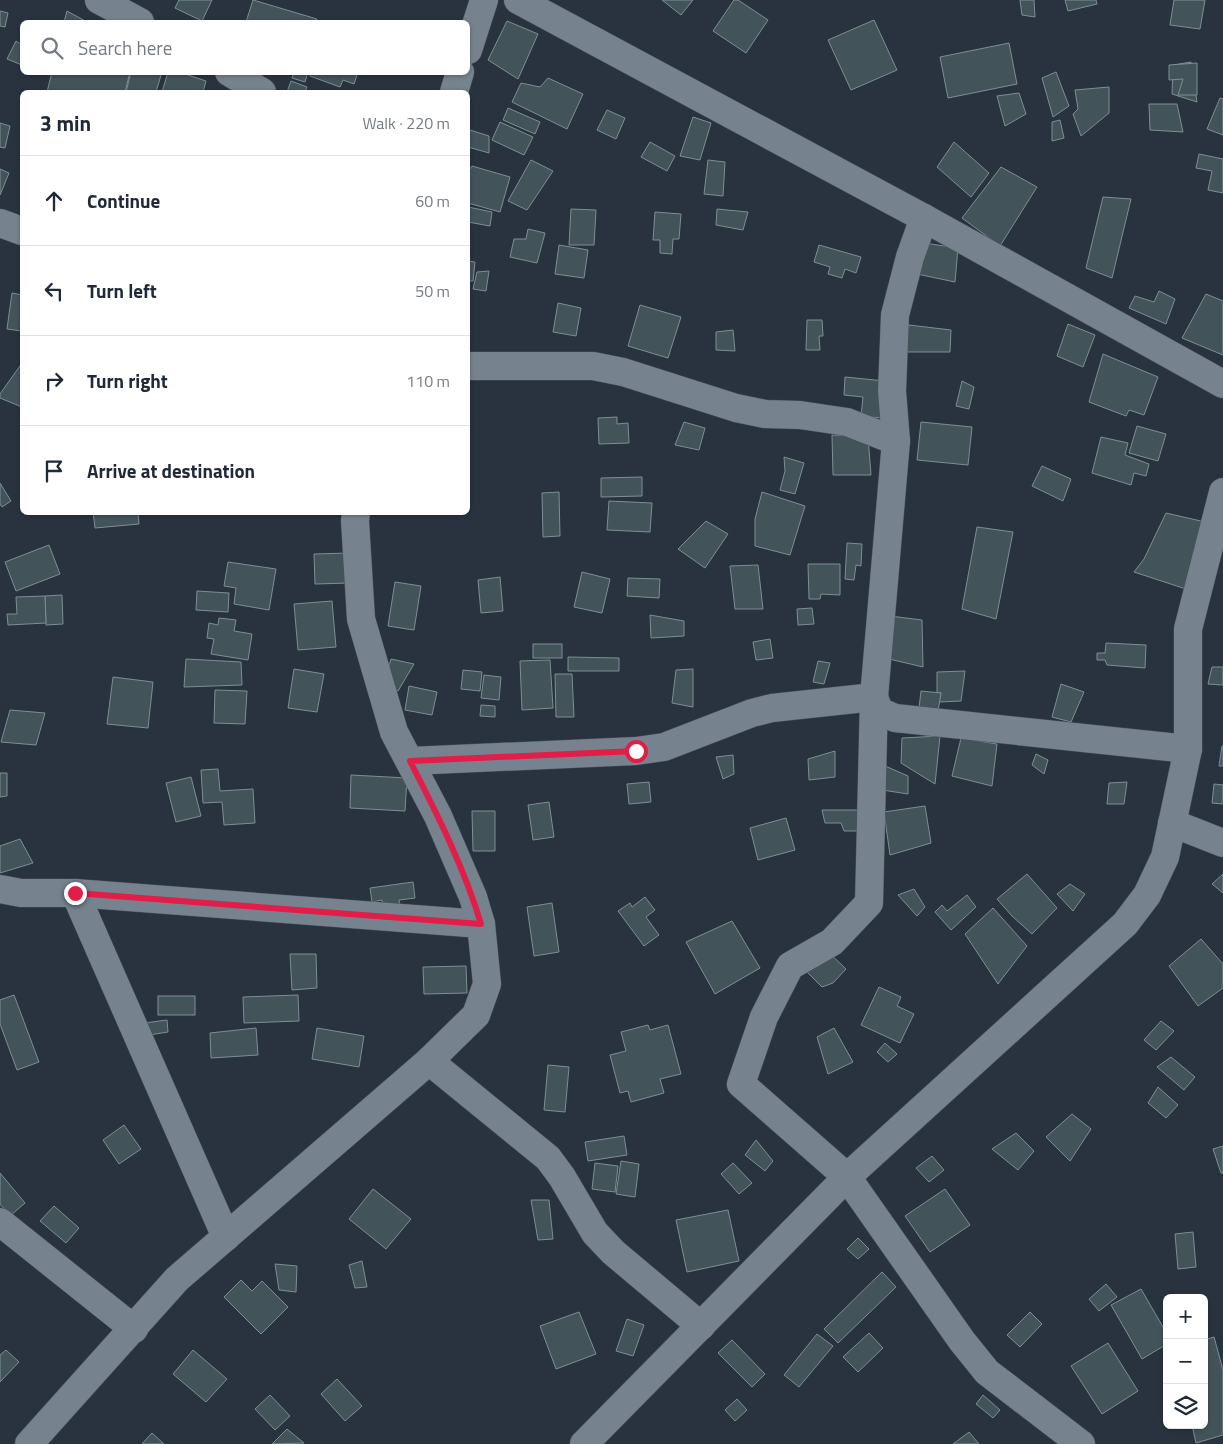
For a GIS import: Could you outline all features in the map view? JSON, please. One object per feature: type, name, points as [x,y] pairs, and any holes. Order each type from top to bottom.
[{"type":"street","points":[[99,0],[136,20]]},
{"type":"street","points":[[470,44],[484,0]]},
{"type":"street","points":[[518,0],[924,218],[1223,384]]},
{"type":"street","points":[[234,75],[259,90]]},
{"type":"street","points":[[455,90],[459,75]]},
{"type":"street","points":[[924,218],[910,257],[895,315],[892,392],[896,441],[874,697],[868,903],[832,942],[790,966],[764,1017],[741,1084],[847,1177],[962,1341],[987,1372],[1081,1444]]},
{"type":"street","points":[[0,223],[20,230]]},
{"type":"street","points":[[470,366],[593,366],[622,372],[736,408],[758,413],[800,415],[847,422],[896,441]]},
{"type":"street","points":[[584,1444],[847,1177],[1125,924],[1147,895],[1165,857],[1188,749],[1188,628],[1223,492]]},
{"type":"street","points":[[29,1444],[177,1279],[429,1061],[476,1015],[487,984],[481,924],[473,897],[438,816],[394,732],[361,619],[356,515]]},
{"type":"street","points":[[874,697],[879,711],[895,718],[1188,749]]},
{"type":"street","points":[[410,761],[636,751],[664,748],[752,713],[772,708],[874,697]]},
{"type":"street","points":[[1172,823],[1223,843]]},
{"type":"street","points":[[0,889],[21,893],[75,893],[481,924]]},
{"type":"street","points":[[75,893],[226,1237]]},
{"type":"street","points":[[429,1061],[548,1158],[562,1177],[595,1233],[613,1252],[701,1326]]},
{"type":"street","points":[[0,1222],[134,1329]]},
{"type":"building","points":[[179,0],[212,0],[202,20],[175,8]]},
{"type":"building","points":[[253,0],[317,19],[317,20],[247,20]]},
{"type":"building","points":[[662,0],[693,0],[681,15]]},
{"type":"building","points":[[734,0],[738,0],[768,20],[746,53],[713,31]]},
{"type":"building","points":[[1020,0],[1034,0],[1035,17],[1022,15]]},
{"type":"building","points":[[1065,0],[1096,0],[1097,4],[1068,11]]},
{"type":"building","points":[[1174,0],[1205,0],[1200,29],[1170,25]]},
{"type":"building","points":[[0,11],[8,13],[5,27],[0,26]]},
{"type":"building","points":[[67,11],[83,20],[65,20]]},
{"type":"building","points":[[874,20],[897,70],[851,90],[828,40]]},
{"type":"building","points":[[507,21],[538,34],[518,79],[488,60]]},
{"type":"building","points":[[16,41],[20,44],[20,64],[7,59]]},
{"type":"building","points":[[1009,43],[1017,84],[948,98],[940,57]]},
{"type":"building","points":[[1191,62],[1197,102],[1172,94],[1173,65]]},
{"type":"building","points":[[1197,63],[1197,95],[1178,95],[1183,79],[1169,80],[1169,65]]},
{"type":"building","points":[[1056,72],[1069,106],[1053,117],[1042,78]]},
{"type":"building","points":[[51,75],[129,75],[126,90],[48,90]]},
{"type":"building","points":[[130,75],[161,75],[157,90],[126,90]]},
{"type":"building","points":[[167,75],[188,75],[206,81],[204,90],[163,90]]},
{"type":"building","points":[[293,75],[307,75],[305,82],[292,78]]},
{"type":"building","points":[[357,75],[354,84],[343,80],[340,87],[310,76]]},
{"type":"building","points":[[548,78],[583,94],[567,129],[512,102],[521,83],[540,87]]},
{"type":"building","points":[[291,81],[307,87],[306,90],[288,90]]},
{"type":"building","points":[[1109,87],[1109,113],[1081,136],[1073,114],[1078,109],[1075,90]]},
{"type":"building","points":[[1019,93],[1026,114],[1005,126],[997,96]]},
{"type":"building","points":[[1220,98],[1223,99],[1223,135],[1207,129]]},
{"type":"building","points":[[1149,104],[1177,104],[1183,132],[1150,130]]},
{"type":"building","points":[[508,108],[540,122],[535,134],[503,120]]},
{"type":"building","points":[[607,110],[625,118],[616,139],[597,130]]},
{"type":"building","points":[[693,117],[711,123],[700,160],[680,156]]},
{"type":"building","points":[[1060,120],[1064,138],[1052,141],[1052,122]]},
{"type":"building","points":[[500,122],[533,137],[524,155],[492,140]]},
{"type":"building","points":[[0,123],[10,126],[5,148],[0,147]]},
{"type":"building","points":[[470,130],[489,136],[489,153],[470,148]]},
{"type":"building","points":[[650,142],[675,156],[667,171],[641,157]]},
{"type":"building","points":[[954,142],[989,173],[971,197],[937,167]]},
{"type":"building","points":[[1199,154],[1223,159],[1223,193],[1208,190],[1212,171],[1196,168]]},
{"type":"building","points":[[531,160],[553,171],[527,210],[508,201]]},
{"type":"building","points":[[708,160],[725,162],[723,196],[704,194]]},
{"type":"building","points":[[472,166],[510,177],[500,212],[470,204],[470,168]]},
{"type":"building","points":[[1001,167],[1037,187],[1000,246],[962,218]]},
{"type":"building","points":[[0,169],[9,173],[0,195]]},
{"type":"building","points":[[1103,197],[1131,199],[1112,278],[1086,268]]},
{"type":"building","points":[[470,207],[492,212],[490,226],[470,222]]},
{"type":"building","points":[[571,209],[596,210],[594,245],[569,245]]},
{"type":"building","points":[[717,209],[748,212],[743,230],[716,225]]},
{"type":"building","points":[[655,212],[681,214],[679,239],[673,239],[672,254],[660,253],[660,240],[653,240]]},
{"type":"building","points":[[528,229],[545,233],[537,263],[510,257],[514,239],[526,239]]},
{"type":"building","points":[[924,243],[958,248],[955,282],[917,274]]},
{"type":"building","points":[[559,245],[588,250],[584,278],[555,274]]},
{"type":"building","points":[[819,245],[861,257],[856,273],[845,269],[842,278],[828,274],[830,267],[814,262]]},
{"type":"building","points":[[470,261],[475,262],[473,281],[470,281]]},
{"type":"building","points":[[489,271],[486,291],[473,289],[477,272]]},
{"type":"building","points":[[1159,291],[1175,299],[1166,324],[1129,308],[1135,296],[1154,302]]},
{"type":"building","points":[[12,293],[20,295],[20,331],[7,329]]},
{"type":"building","points":[[1206,294],[1223,301],[1223,355],[1182,338]]},
{"type":"building","points":[[558,303],[581,308],[576,336],[553,332]]},
{"type":"building","points":[[640,305],[681,317],[668,358],[628,346]]},
{"type":"building","points":[[807,320],[822,320],[823,336],[819,336],[820,350],[806,350]]},
{"type":"building","points":[[1068,324],[1095,335],[1083,367],[1057,356]]},
{"type":"building","points":[[909,325],[951,330],[950,352],[905,352]]},
{"type":"building","points":[[733,330],[735,351],[716,350],[716,332]]},
{"type":"building","points":[[1103,354],[1158,377],[1144,415],[1129,410],[1126,416],[1089,402]]},
{"type":"building","points":[[20,366],[20,406],[0,398],[0,394]]},
{"type":"building","points":[[845,377],[885,381],[882,418],[861,416],[863,397],[844,395]]},
{"type":"building","points":[[962,381],[974,387],[969,409],[956,406]]},
{"type":"building","points":[[617,417],[617,424],[628,423],[629,443],[599,444],[598,418]]},
{"type":"building","points":[[684,422],[705,428],[699,450],[675,445]]},
{"type":"building","points":[[921,422],[972,427],[968,465],[917,460]]},
{"type":"building","points":[[1137,426],[1166,434],[1158,461],[1129,453]]},
{"type":"building","points":[[832,435],[868,437],[871,475],[833,475]]},
{"type":"building","points":[[1101,437],[1128,443],[1125,455],[1149,464],[1146,476],[1134,473],[1131,485],[1092,473]]},
{"type":"building","points":[[784,457],[804,463],[795,494],[780,490],[785,471]]},
{"type":"building","points":[[1042,466],[1071,479],[1063,501],[1032,486]]},
{"type":"building","points":[[642,477],[642,496],[601,497],[601,478]]},
{"type":"building","points":[[0,483],[11,501],[2,507],[0,504]]},
{"type":"building","points":[[559,492],[560,536],[543,537],[542,493]]},
{"type":"building","points":[[762,492],[805,506],[790,555],[755,546],[755,519]]},
{"type":"building","points":[[609,501],[652,503],[650,532],[607,530]]},
{"type":"building","points":[[1166,513],[1214,524],[1189,590],[1134,572],[1144,559]]},
{"type":"building","points":[[93,515],[138,515],[139,524],[95,528]]},
{"type":"building","points":[[706,521],[728,534],[705,568],[678,549]]},
{"type":"building","points":[[977,527],[1013,532],[996,619],[962,609]]},
{"type":"building","points":[[847,543],[862,544],[861,566],[856,565],[854,580],[845,579]]},
{"type":"building","points":[[49,545],[60,574],[16,591],[5,562]]},
{"type":"building","points":[[349,553],[350,583],[315,584],[314,554]]},
{"type":"building","points":[[228,562],[276,569],[269,610],[234,604],[236,588],[224,586]]},
{"type":"building","points":[[808,564],[840,564],[840,595],[821,594],[820,599],[809,599]]},
{"type":"building","points":[[758,565],[763,609],[735,609],[730,566]]},
{"type":"building","points":[[582,572],[610,579],[602,613],[574,607]]},
{"type":"building","points":[[500,577],[503,611],[481,613],[478,580]]},
{"type":"building","points":[[628,578],[660,579],[659,598],[627,596]]},
{"type":"building","points":[[395,582],[421,586],[414,630],[388,626]]},
{"type":"building","points":[[197,591],[229,593],[228,612],[196,610]]},
{"type":"building","points":[[62,595],[63,624],[46,625],[45,596]]},
{"type":"building","points":[[45,596],[46,623],[8,625],[7,614],[17,614],[16,597]]},
{"type":"building","points":[[332,601],[336,647],[298,650],[294,604]]},
{"type":"building","points":[[812,608],[814,624],[798,625],[797,609]]},
{"type":"building","points":[[650,615],[684,621],[684,636],[651,638]]},
{"type":"building","points":[[890,616],[922,620],[923,667],[885,658]]},
{"type":"building","points":[[219,618],[236,620],[234,631],[252,634],[248,660],[211,654],[214,639],[207,638],[209,623],[218,625]]},
{"type":"building","points":[[770,639],[773,658],[756,660],[753,642]]},
{"type":"building","points":[[1106,643],[1146,645],[1145,668],[1107,665],[1105,660],[1097,660],[1097,653],[1105,653]]},
{"type":"building","points":[[533,644],[562,644],[562,658],[533,658]]},
{"type":"building","points":[[568,657],[619,658],[619,671],[568,671]]},
{"type":"building","points":[[186,659],[241,662],[242,685],[184,687]]},
{"type":"building","points":[[391,659],[414,664],[398,691],[384,684]]},
{"type":"building","points":[[550,660],[553,708],[522,710],[520,661]]},
{"type":"building","points":[[818,661],[830,663],[824,684],[813,682]]},
{"type":"building","points":[[1212,667],[1223,667],[1223,685],[1208,684]]},
{"type":"building","points":[[294,669],[324,674],[317,712],[288,708]]},
{"type":"building","points":[[693,669],[693,707],[672,703],[676,670]]},
{"type":"building","points":[[463,670],[482,672],[480,691],[461,689]]},
{"type":"building","points":[[965,671],[961,701],[939,702],[941,693],[937,693],[937,672]]},
{"type":"building","points":[[555,674],[572,674],[574,717],[556,717]]},
{"type":"building","points":[[484,675],[501,677],[499,700],[481,698]]},
{"type":"building","points":[[113,677],[153,682],[148,728],[107,724]]},
{"type":"building","points":[[1061,684],[1084,692],[1071,722],[1052,717]]},
{"type":"building","points":[[409,686],[437,692],[432,715],[405,710]]},
{"type":"building","points":[[215,690],[247,691],[245,724],[214,723]]},
{"type":"building","points":[[921,691],[941,693],[938,711],[919,708]]},
{"type":"building","points":[[481,705],[495,706],[495,717],[480,716]]},
{"type":"building","points":[[10,710],[45,713],[36,745],[1,742]]},
{"type":"building","points":[[940,736],[935,784],[901,763],[902,738]]},
{"type":"building","points":[[961,738],[997,744],[992,786],[952,776]]},
{"type":"building","points":[[1222,746],[1223,766],[1219,766]]},
{"type":"building","points":[[835,751],[835,777],[809,780],[808,759]]},
{"type":"building","points":[[1036,754],[1048,760],[1044,774],[1032,765]]},
{"type":"building","points":[[733,755],[734,774],[723,779],[716,757]]},
{"type":"building","points":[[883,765],[908,776],[908,794],[876,789]]},
{"type":"building","points":[[218,769],[220,791],[253,789],[255,823],[224,825],[222,802],[203,803],[201,770]]},
{"type":"building","points":[[0,773],[7,773],[7,796],[0,797]]},
{"type":"building","points":[[351,775],[407,778],[405,811],[350,808]]},
{"type":"building","points":[[191,777],[201,816],[176,822],[166,783]]},
{"type":"building","points":[[649,782],[651,802],[629,804],[627,784]]},
{"type":"building","points":[[1127,782],[1124,804],[1107,804],[1109,783]]},
{"type":"building","points":[[1214,784],[1223,785],[1223,804],[1212,803]]},
{"type":"building","points":[[549,802],[554,837],[533,840],[528,805]]},
{"type":"building","points":[[925,806],[931,843],[890,855],[884,812]]},
{"type":"building","points":[[822,810],[858,810],[860,831],[844,831],[841,823],[825,823]]},
{"type":"building","points":[[472,811],[495,811],[495,851],[473,851]]},
{"type":"building","points":[[786,818],[795,850],[758,860],[750,828]]},
{"type":"building","points":[[20,839],[33,863],[0,873],[0,846]]},
{"type":"building","points":[[1027,874],[1057,908],[1032,934],[997,899]]},
{"type":"building","points":[[1223,874],[1223,893],[1212,884]]},
{"type":"building","points":[[413,882],[415,898],[399,900],[400,908],[383,910],[382,900],[372,902],[370,888]]},
{"type":"building","points":[[1070,884],[1085,894],[1073,911],[1057,894]]},
{"type":"building","points":[[914,889],[925,907],[917,916],[898,895]]},
{"type":"building","points":[[967,895],[976,907],[951,930],[935,912],[942,905],[947,911]]},
{"type":"building","points":[[645,897],[655,910],[646,917],[659,935],[644,946],[618,911],[630,903],[632,907]]},
{"type":"building","points":[[552,903],[559,952],[534,956],[527,907]]},
{"type":"building","points":[[993,908],[1027,946],[998,984],[965,934]]},
{"type":"building","points":[[732,921],[760,968],[715,994],[686,942]]},
{"type":"building","points":[[1201,939],[1223,964],[1223,988],[1198,1006],[1169,966]]},
{"type":"building","points":[[826,950],[846,969],[833,983],[822,987],[805,970]]},
{"type":"building","points":[[290,954],[316,954],[317,988],[292,990]]},
{"type":"building","points":[[466,966],[467,993],[424,994],[423,967]]},
{"type":"building","points":[[879,987],[901,997],[897,1006],[914,1014],[900,1043],[861,1025]]},
{"type":"building","points":[[14,995],[39,1062],[17,1070],[0,1024],[0,1000]]},
{"type":"building","points":[[298,995],[299,1021],[244,1023],[243,997]]},
{"type":"building","points":[[158,996],[195,996],[195,1015],[158,1015]]},
{"type":"building","points":[[167,1020],[168,1032],[143,1036],[137,1024]]},
{"type":"building","points":[[1161,1021],[1174,1031],[1156,1050],[1144,1040]]},
{"type":"building","points":[[648,1025],[650,1030],[668,1025],[681,1074],[660,1079],[664,1093],[631,1102],[628,1091],[620,1093],[610,1055],[626,1051],[621,1032]]},
{"type":"building","points":[[256,1028],[258,1055],[211,1058],[210,1033]]},
{"type":"building","points":[[317,1028],[364,1036],[359,1067],[312,1059]]},
{"type":"building","points":[[834,1028],[853,1062],[828,1074],[817,1037]]},
{"type":"building","points":[[885,1043],[897,1054],[888,1062],[877,1052]]},
{"type":"building","points":[[1171,1057],[1195,1077],[1184,1090],[1157,1067]]},
{"type":"building","points":[[548,1065],[569,1067],[565,1112],[544,1110]]},
{"type":"building","points":[[1158,1087],[1178,1105],[1166,1118],[1148,1103]]},
{"type":"building","points":[[1072,1114],[1091,1129],[1070,1161],[1046,1137]]},
{"type":"building","points":[[124,1125],[141,1149],[119,1164],[103,1140]]},
{"type":"building","points":[[1016,1133],[1034,1151],[1018,1170],[992,1149]]},
{"type":"building","points":[[624,1136],[627,1155],[588,1161],[585,1142]]},
{"type":"building","points":[[756,1140],[773,1161],[765,1171],[745,1155]]},
{"type":"building","points":[[1223,1146],[1223,1173],[1221,1173],[1213,1149]]},
{"type":"building","points":[[932,1156],[944,1170],[929,1182],[916,1168]]},
{"type":"building","points":[[621,1161],[639,1164],[635,1197],[616,1194]]},
{"type":"building","points":[[595,1163],[618,1166],[615,1192],[592,1189]]},
{"type":"building","points":[[733,1163],[752,1183],[739,1194],[721,1174]]},
{"type":"building","points":[[0,1173],[25,1203],[10,1216],[0,1204]]},
{"type":"building","points":[[373,1189],[411,1219],[386,1249],[349,1219]]},
{"type":"building","points":[[945,1189],[970,1225],[930,1252],[905,1216]]},
{"type":"building","points":[[531,1200],[549,1200],[553,1239],[538,1240]]},
{"type":"building","points":[[54,1206],[79,1228],[66,1243],[40,1221]]},
{"type":"building","points":[[728,1210],[739,1261],[687,1272],[676,1220]]},
{"type":"building","points":[[1193,1232],[1196,1267],[1178,1269],[1175,1234]]},
{"type":"building","points":[[858,1238],[869,1249],[858,1259],[847,1249]]},
{"type":"building","points":[[362,1261],[367,1287],[355,1288],[349,1265]]},
{"type":"building","points":[[275,1264],[297,1266],[296,1292],[279,1290]]},
{"type":"building","points":[[882,1272],[896,1287],[838,1343],[824,1329]]},
{"type":"building","points":[[241,1280],[252,1291],[262,1281],[288,1307],[261,1334],[224,1297]]},
{"type":"building","points":[[1106,1284],[1117,1297],[1099,1311],[1089,1299]]},
{"type":"building","points":[[1141,1289],[1163,1327],[1163,1346],[1142,1359],[1111,1305]]},
{"type":"building","points":[[579,1312],[596,1354],[556,1369],[540,1326]]},
{"type":"building","points":[[1030,1312],[1042,1324],[1020,1347],[1007,1335]]},
{"type":"building","points":[[627,1319],[644,1325],[633,1356],[616,1351]]},
{"type":"building","points":[[869,1333],[883,1348],[858,1372],[843,1357]]},
{"type":"building","points":[[817,1334],[833,1346],[799,1387],[784,1375]]},
{"type":"building","points":[[1214,1337],[1223,1370],[1223,1435],[1196,1443],[1193,1429],[1208,1429],[1208,1339]]},
{"type":"building","points":[[732,1340],[765,1374],[752,1387],[718,1353]]},
{"type":"building","points":[[1108,1343],[1138,1391],[1102,1414],[1071,1366]]},
{"type":"building","points":[[6,1350],[19,1362],[0,1382],[0,1355]]},
{"type":"building","points":[[193,1350],[227,1379],[206,1402],[173,1374]]},
{"type":"building","points":[[337,1379],[362,1406],[345,1421],[321,1394]]},
{"type":"building","points":[[270,1395],[290,1416],[275,1430],[255,1409]]},
{"type":"building","points":[[983,1395],[1000,1410],[993,1418],[976,1404]]},
{"type":"building","points":[[737,1399],[747,1410],[735,1421],[725,1410]]},
{"type":"building","points":[[287,1429],[304,1443],[272,1444]]},
{"type":"building","points":[[969,1432],[979,1444],[953,1444]]},
{"type":"building","points":[[152,1433],[164,1444],[142,1444]]},
{"type":"route","points":[[75,893],[481,924],[473,897],[438,816],[410,761],[636,751]]}]
